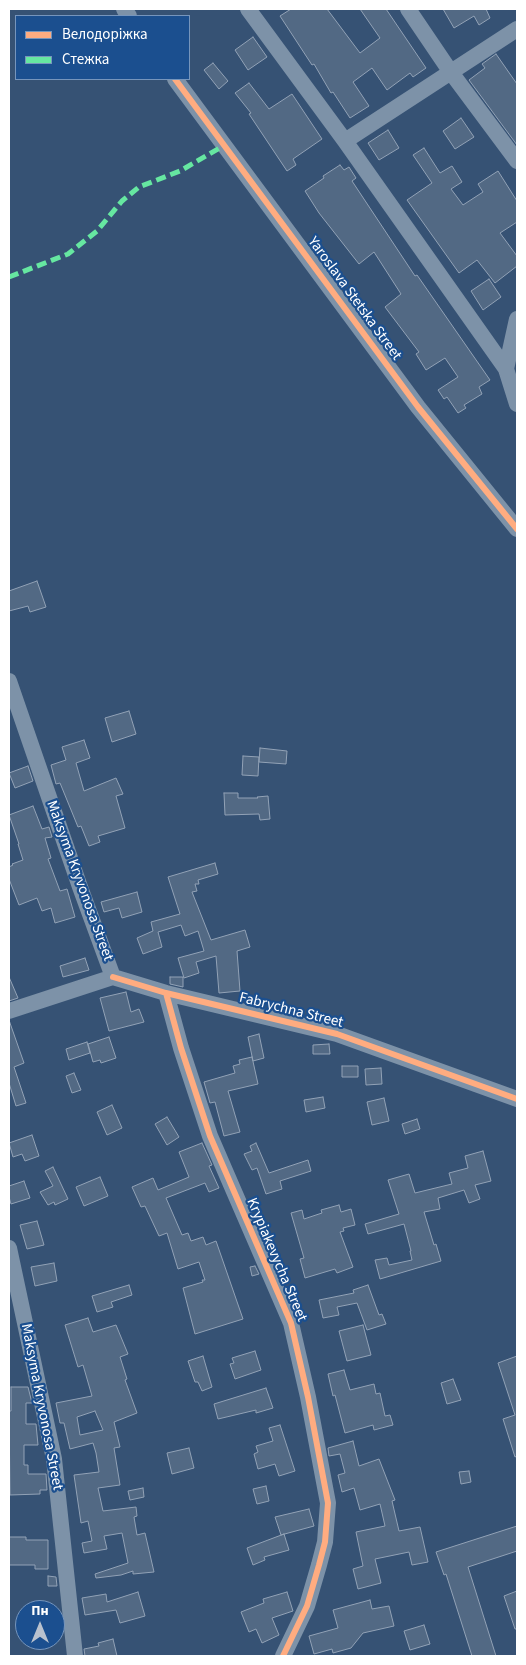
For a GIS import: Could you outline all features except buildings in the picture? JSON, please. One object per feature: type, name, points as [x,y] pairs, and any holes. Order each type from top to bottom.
[{"type":"street","points":[[248,9],[345,141],[506,369],[517,404]]},
{"type":"street","points":[[408,9],[450,71],[517,160]]},
{"type":"street","points":[[345,141],[517,29]]},
{"type":"street","name":"Yaroslava Stetska Street","points":[[177,80],[418,407],[517,529]]},
{"type":"street","points":[[506,369],[517,319]]},
{"type":"street","name":"Maksyma Kryvonosa Street","points":[[9,681],[113,977],[9,1011]]},
{"type":"street","name":"Fabrychna Street","points":[[113,977],[166,993],[337,1034],[517,1099]]},
{"type":"street","name":"Krypiakevycha Street","points":[[166,993],[181,1048],[210,1136],[291,1323],[308,1397],[328,1504],[326,1542],[307,1606],[284,1656]]},
{"type":"street","name":"Maksyma Kryvonosa Street","points":[[9,1248],[54,1460],[75,1656]]},
{"type":"marked path","points":[[9,277],[68,254],[97,231],[122,201],[139,187],[180,171],[225,145]]},
{"type":"cycle path","points":[[176,80],[418,407],[517,529]]},
{"type":"cycle path","points":[[113,977],[166,993],[337,1034],[517,1099]]},
{"type":"cycle path","points":[[166,993],[181,1048],[210,1136],[291,1323],[308,1397],[328,1503],[325,1542],[307,1606],[283,1656]]}]
